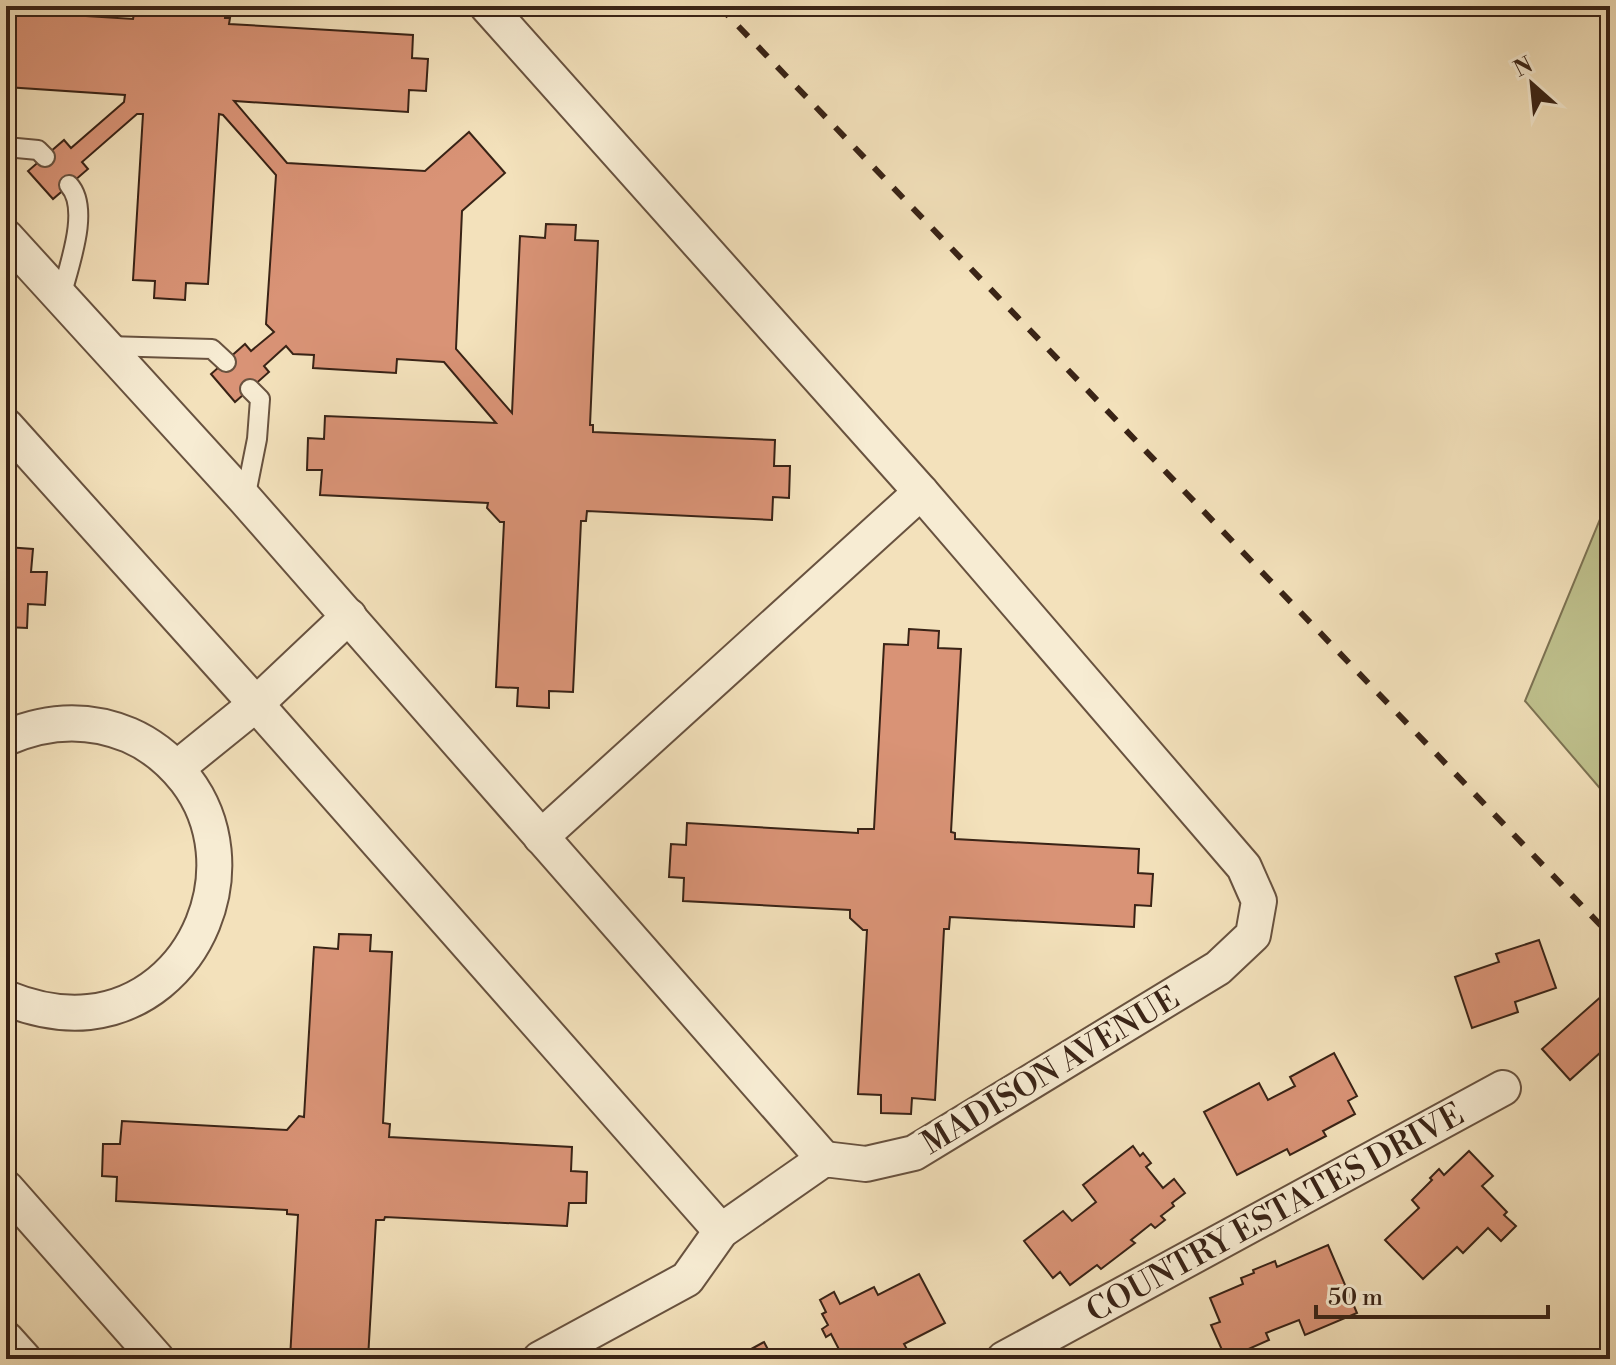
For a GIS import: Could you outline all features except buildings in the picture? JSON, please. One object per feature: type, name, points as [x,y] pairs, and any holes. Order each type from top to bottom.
[{"type":"street","points":[[487,6],[921,492],[541,837]]},
{"type":"street","points":[[6,237],[349,616],[824,1159],[721,1231],[687,1279],[540,1359]]},
{"type":"street","points":[[6,426],[721,1231]]},
{"type":"street","name":"MADISON AVENUE","points":[[824,1159],[866,1164],[914,1153],[1218,968],[1253,935],[1259,901],[1244,867],[921,492]]},
{"type":"street","points":[[177,768],[256,704],[349,616]]},
{"type":"street","points":[[6,738],[67,722],[102,726],[135,737],[177,768],[194,791],[207,817],[214,845],[215,873],[211,901],[202,929],[168,975],[145,992],[119,1004],[91,1011],[62,1013],[34,1009],[6,998]]},
{"type":"street","name":"COUNTRY ESTATES DRIVE","points":[[1004,1359],[1503,1088]]},
{"type":"street","points":[[6,1188],[157,1359]]},
{"type":"street","points":[[6,1339],[24,1359]]},
{"type":"lane","points":[[6,147],[38,150],[45,157]]},
{"type":"lane","points":[[61,297],[79,221],[77,194],[69,185]]},
{"type":"lane","points":[[107,346],[212,349],[226,362]]},
{"type":"lane","points":[[245,499],[257,439],[260,399],[250,389]]},
{"type":"green space","points":[[1610,495],[1610,800],[1525,701]]},
{"type":"railway","points":[[719,6],[1610,935]]}]
